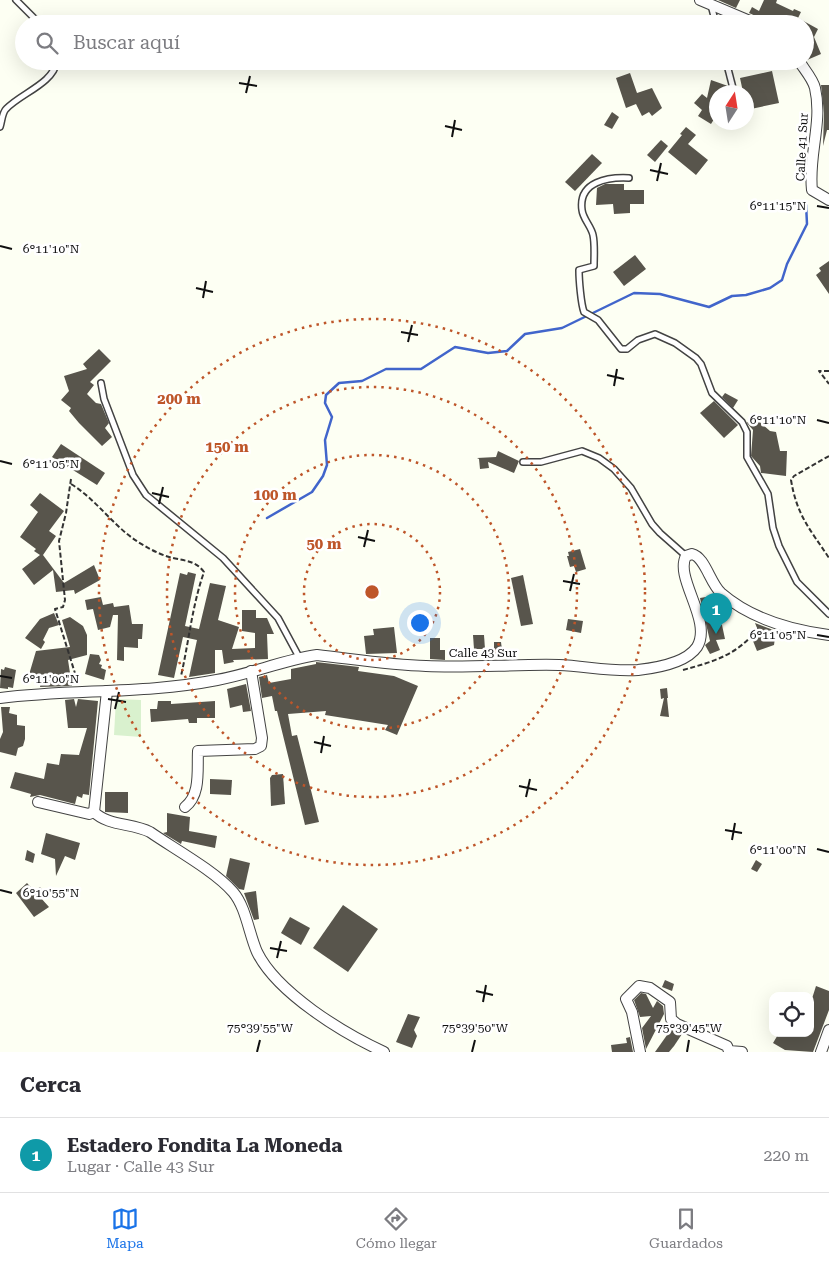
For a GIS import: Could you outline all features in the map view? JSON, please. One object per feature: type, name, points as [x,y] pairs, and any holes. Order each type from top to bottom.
[{"type":"street","points":[[700,0],[735,15]]},
{"type":"street","name":"Calle 41 Sur","points":[[805,70],[815,87],[817,125],[811,160],[812,190],[829,200]]},
{"type":"street","points":[[686,556],[697,555],[701,559],[712,584],[750,613],[765,620],[829,635]]},
{"type":"street","name":"Calle 43 Sur","points":[[0,698],[107,691],[218,680],[299,657],[317,655],[426,666],[561,666],[599,670],[637,670],[661,666],[685,656],[696,648],[700,637],[694,598],[683,567],[686,556]]},
{"type":"street","points":[[185,807],[192,801],[196,789],[198,750],[255,749],[261,746],[262,738],[251,671]]},
{"type":"street","points":[[94,812],[107,691]]},
{"type":"street","points":[[38,802],[89,814],[94,812]]},
{"type":"street","points":[[94,812],[106,820],[150,832],[221,879],[239,903],[250,936],[266,967],[317,1014],[384,1052]]},
{"type":"street","points":[[640,1052],[627,997],[638,986],[650,988],[670,1002],[671,1019],[677,1024],[727,1046],[729,1051],[742,1052]]},
{"type":"street","points":[[821,1052],[829,1030]]},
{"type":"lane","points":[[16,0],[31,15]]},
{"type":"lane","points":[[711,5],[714,15]]},
{"type":"lane","points":[[0,127],[5,110],[55,70]]},
{"type":"lane","points":[[728,70],[732,85]]},
{"type":"lane","points":[[629,178],[610,177],[598,180],[589,187],[582,198],[582,213],[593,234],[594,257],[594,266],[580,270],[578,282],[583,293],[581,304],[584,312],[598,320],[621,349],[627,349],[638,340],[655,334],[685,350],[701,364],[712,393],[742,422],[747,432],[747,457],[768,494],[773,528],[792,573],[803,588],[829,614]]},
{"type":"lane","points":[[101,383],[104,399],[133,475],[146,496],[223,558],[278,618],[299,657]]},
{"type":"lane","points":[[523,462],[541,462],[582,451],[599,458],[614,469],[631,488],[660,533],[686,556]]},
{"type":"path","points":[[829,371],[819,371],[829,384]]},
{"type":"path","points":[[829,456],[794,476],[791,480],[796,504],[806,527],[829,558]]},
{"type":"path","points":[[71,479],[66,513],[59,541],[65,600],[63,607],[55,609],[80,692]]},
{"type":"path","points":[[71,484],[92,499],[117,528],[135,541],[173,558],[200,566],[204,572],[193,608],[186,658],[179,685]]},
{"type":"path","points":[[674,672],[720,660],[747,643],[765,620]]},
{"type":"green space","points":[[116,699],[141,700],[141,737],[114,735]]},
{"type":"building","points":[[718,0],[740,0],[736,8]]},
{"type":"building","points":[[764,0],[777,0],[776,3],[793,11],[794,9],[801,12],[800,15],[753,15],[749,13],[752,7],[759,11]]},
{"type":"building","points":[[814,27],[818,29],[814,37]]},
{"type":"building","points":[[814,37],[821,54],[814,57]]},
{"type":"building","points":[[772,71],[779,103],[754,108],[754,85],[742,85],[740,78]]},
{"type":"building","points":[[630,73],[637,93],[652,88],[662,108],[652,116],[649,112],[642,116],[636,104],[626,108],[616,78]]},
{"type":"building","points":[[711,80],[725,85],[710,85]]},
{"type":"building","points":[[821,85],[829,85],[829,130],[827,130],[823,146],[824,113]]},
{"type":"building","points":[[709,89],[709,123],[698,116],[702,110],[694,103],[702,94],[707,98]]},
{"type":"building","points":[[612,112],[619,117],[612,129],[604,125]]},
{"type":"building","points":[[686,127],[696,135],[688,144],[708,160],[696,175],[668,152]]},
{"type":"building","points":[[661,140],[668,146],[655,162],[647,155]]},
{"type":"building","points":[[592,154],[602,163],[575,191],[565,182]]},
{"type":"building","points":[[605,184],[624,184],[624,190],[644,190],[644,204],[630,204],[630,213],[614,214],[613,204],[596,205],[597,188]]},
{"type":"building","points":[[635,255],[646,269],[624,286],[613,272]]},
{"type":"building","points":[[829,261],[829,294],[816,275],[821,271],[819,268]]},
{"type":"building","points":[[99,349],[111,361],[90,382],[94,385],[87,394],[96,403],[101,404],[109,423],[105,428],[112,437],[102,446],[69,411],[71,408],[61,400],[69,391],[64,376],[87,369],[83,364]]},
{"type":"building","points":[[725,393],[738,400],[733,408],[722,397]]},
{"type":"building","points":[[714,401],[738,425],[724,438],[700,413]]},
{"type":"building","points":[[753,416],[770,431],[776,432],[780,451],[787,451],[786,476],[761,473],[760,466],[751,456],[753,430],[747,423]]},
{"type":"building","points":[[61,444],[105,473],[97,485],[52,457]]},
{"type":"building","points":[[498,451],[519,461],[514,473],[488,462],[489,468],[480,469],[479,459],[477,458],[496,457]]},
{"type":"building","points":[[40,493],[64,511],[49,531],[56,536],[43,555],[64,583],[94,565],[100,580],[75,594],[74,590],[56,592],[53,570],[34,585],[22,569],[40,555],[34,551],[36,549],[20,537],[38,512],[30,505]]},
{"type":"building","points":[[580,549],[586,569],[576,572],[574,566],[570,567],[567,556],[569,556],[568,552]]},
{"type":"building","points":[[188,572],[196,574],[185,626],[199,629],[210,583],[226,586],[218,620],[239,627],[232,649],[255,648],[255,633],[242,631],[242,610],[256,610],[256,618],[267,618],[274,634],[267,634],[268,659],[233,660],[234,662],[224,664],[222,650],[215,650],[215,673],[189,677],[197,640],[183,637],[174,678],[158,675],[180,573],[187,575]]},
{"type":"building","points":[[523,575],[533,624],[521,626],[511,578]]},
{"type":"building","points":[[101,597],[103,605],[113,603],[114,607],[129,605],[132,624],[143,624],[142,639],[138,639],[138,648],[124,647],[124,661],[117,660],[118,615],[113,615],[110,627],[98,630],[93,609],[87,610],[85,600]]},
{"type":"building","points":[[706,597],[710,615],[716,615],[718,623],[722,625],[725,639],[716,640],[720,650],[710,654],[705,645],[710,641],[700,598]]},
{"type":"building","points":[[54,613],[59,625],[49,628],[41,649],[25,638],[40,619]]},
{"type":"building","points":[[70,617],[83,626],[87,635],[87,655],[68,660],[72,686],[40,687],[41,680],[28,678],[36,651],[70,647],[62,620]]},
{"type":"building","points":[[568,619],[583,621],[581,633],[566,630]]},
{"type":"building","points":[[755,623],[776,631],[774,645],[757,651],[749,631],[757,628]]},
{"type":"building","points":[[394,627],[397,653],[366,654],[364,636],[374,635],[373,629]]},
{"type":"building","points":[[473,635],[484,635],[485,649],[474,649]]},
{"type":"building","points":[[430,638],[440,638],[440,650],[445,650],[445,660],[430,659]]},
{"type":"building","points":[[494,642],[501,642],[503,657],[494,657]]},
{"type":"building","points":[[90,654],[99,655],[101,660],[99,664],[102,665],[101,668],[106,670],[104,680],[85,674]]},
{"type":"building","points":[[316,662],[359,667],[358,671],[394,676],[418,686],[397,735],[385,730],[388,725],[325,715],[326,711],[288,714],[292,736],[297,735],[319,822],[305,825],[277,711],[275,711],[272,696],[262,698],[259,677],[267,675],[269,683],[291,679],[291,669],[316,664]]},
{"type":"building","points":[[5,667],[16,670],[13,688],[0,688],[1,669],[4,670]]},
{"type":"building","points":[[246,684],[251,711],[243,712],[242,705],[230,708],[227,689]]},
{"type":"building","points":[[667,688],[669,717],[660,716],[664,698],[661,699],[660,689]]},
{"type":"building","points":[[74,699],[76,707],[78,699],[98,701],[89,795],[83,794],[82,798],[77,796],[75,804],[40,795],[30,797],[31,794],[10,788],[15,772],[44,779],[47,763],[59,765],[61,754],[79,755],[87,728],[68,728],[65,700]]},
{"type":"building","points":[[158,701],[171,701],[171,704],[215,701],[215,718],[197,718],[197,723],[189,723],[188,719],[151,722],[150,709],[157,709]]},
{"type":"building","points":[[1,707],[10,707],[9,713],[17,715],[17,725],[25,726],[23,746],[18,748],[16,756],[0,752],[0,739],[3,732]]},
{"type":"building","points":[[283,774],[285,804],[271,806],[270,778],[272,775]]},
{"type":"building","points":[[210,779],[232,780],[231,795],[210,794]]},
{"type":"building","points":[[105,792],[128,792],[128,813],[105,812]]},
{"type":"building","points":[[167,813],[190,817],[189,831],[217,836],[215,848],[182,841],[181,844],[163,833],[167,832]]},
{"type":"building","points":[[46,833],[80,843],[75,860],[65,856],[56,876],[55,859],[41,854]]},
{"type":"building","points":[[27,850],[35,854],[33,863],[25,860]]},
{"type":"building","points":[[230,858],[250,863],[244,890],[239,889],[226,876]]},
{"type":"building","points":[[756,860],[762,864],[757,872],[751,869]]},
{"type":"building","points":[[27,883],[34,891],[40,887],[45,894],[40,897],[49,907],[34,917],[16,893]]},
{"type":"building","points":[[256,891],[259,919],[254,920],[244,893]]},
{"type":"building","points":[[343,905],[378,929],[348,972],[313,948]]},
{"type":"building","points":[[290,917],[310,928],[301,945],[281,933]]},
{"type":"building","points":[[665,980],[674,984],[672,991],[662,987]]},
{"type":"building","points":[[816,986],[829,991],[829,1010],[813,1052],[785,1050],[773,1043],[777,1037],[814,1037],[814,992]]},
{"type":"building","points":[[641,993],[646,994],[653,1008],[657,1001],[663,1006],[664,1014],[646,1049],[642,1028],[651,1016],[640,1017],[634,1000]]},
{"type":"building","points":[[408,1014],[420,1017],[414,1030],[417,1036],[412,1048],[396,1042]]},
{"type":"building","points":[[672,1028],[682,1034],[674,1046],[669,1052],[655,1052]]},
{"type":"building","points":[[630,1037],[633,1052],[612,1052],[611,1045],[627,1043],[626,1038]]},
{"type":"waterway","points":[[267,518],[312,492],[323,476],[327,465],[325,440],[332,417],[325,403],[326,395],[339,383],[362,381],[386,369],[421,369],[455,347],[488,353],[507,351],[525,334],[562,328],[634,293],[660,294],[709,307],[732,296],[746,295],[770,288],[782,280],[787,264],[807,224],[806,204]]},
{"type":"place","name":"Estadero Fondita La Moneda","points":[[716,634]]}]
